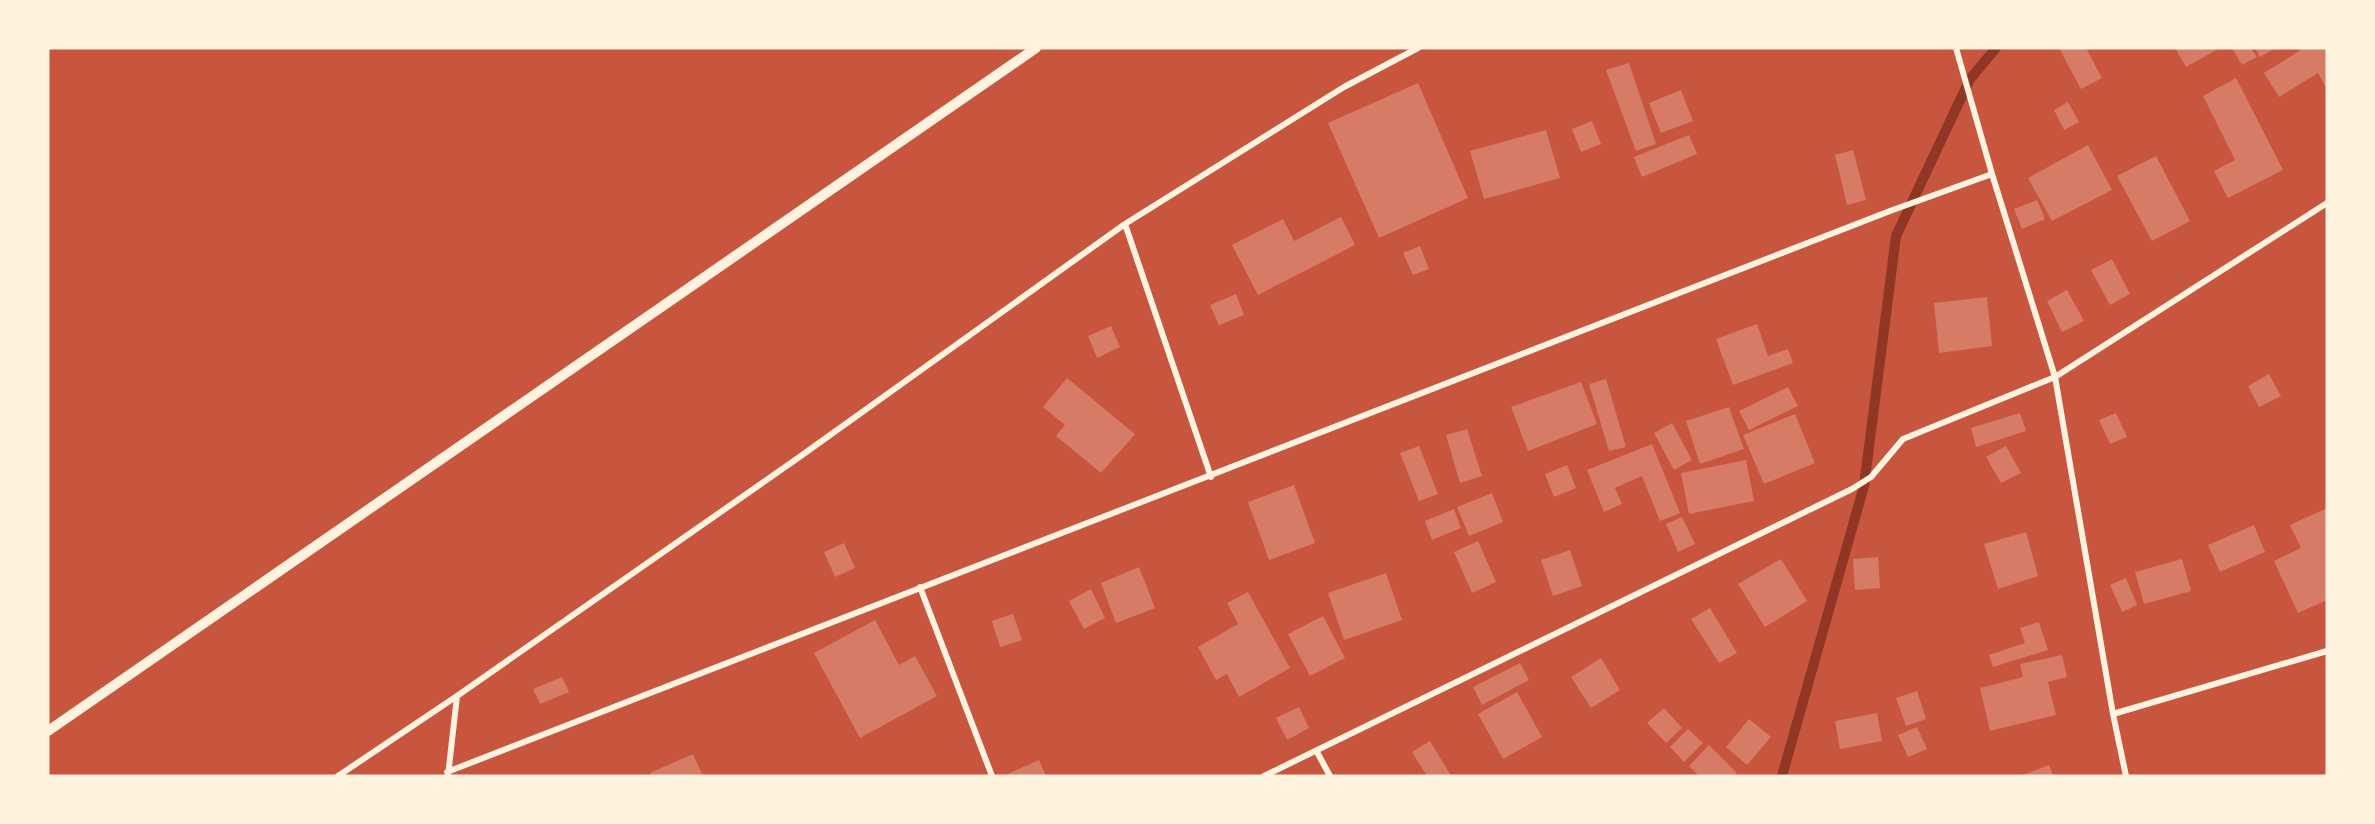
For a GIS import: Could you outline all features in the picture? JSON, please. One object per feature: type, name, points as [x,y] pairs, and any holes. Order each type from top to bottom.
[{"type":"street","points":[[48,731],[1036,48]]},
{"type":"street","points":[[338,776],[457,696],[788,465],[1125,224],[1344,87],[1418,48]]},
{"type":"street","points":[[1956,48],[1992,174],[2055,377],[2113,714],[2126,776]]},
{"type":"street","points":[[457,696],[448,774],[920,587],[1211,477],[1890,211],[1992,174]]},
{"type":"street","points":[[1264,776],[1852,489],[1871,477],[1903,439],[2055,377],[2327,203]]},
{"type":"street","points":[[1125,224],[1211,477]]},
{"type":"street","points":[[920,587],[993,776]]},
{"type":"street","points":[[2113,714],[2327,651]]},
{"type":"street","points":[[1317,752],[1330,776]]},
{"type":"building","points":[[2059,48],[2086,48],[2102,78],[2081,89]]},
{"type":"building","points":[[2175,48],[2220,48],[2186,67]]},
{"type":"building","points":[[2232,48],[2251,48],[2257,57],[2242,65]]},
{"type":"building","points":[[2255,48],[2276,48],[2260,57]]},
{"type":"building","points":[[2304,48],[2327,48],[2327,85],[2325,86],[2318,73],[2279,97],[2264,73]]},
{"type":"building","points":[[1629,63],[1656,144],[1636,151],[1606,70]]},
{"type":"building","points":[[2236,78],[2283,170],[2228,198],[2214,171],[2235,160],[2203,96]]},
{"type":"building","points":[[1418,83],[1468,198],[1379,238],[1328,123]]},
{"type":"building","points":[[1681,90],[1693,121],[1661,133],[1649,103]]},
{"type":"building","points":[[2068,102],[2079,122],[2064,130],[2054,110]]},
{"type":"building","points":[[1592,121],[1601,144],[1581,152],[1572,129]]},
{"type":"building","points":[[1546,130],[1560,178],[1484,199],[1470,151]]},
{"type":"building","points":[[1689,135],[1697,154],[1642,177],[1634,157]]},
{"type":"building","points":[[2088,145],[2112,190],[2052,221],[2028,178]]},
{"type":"building","points":[[1853,150],[1866,200],[1847,205],[1835,155]]},
{"type":"building","points":[[2156,156],[2190,221],[2152,241],[2117,176]]},
{"type":"building","points":[[2037,200],[2045,219],[2022,229],[2014,209]]},
{"type":"building","points":[[1341,217],[1355,245],[1258,295],[1232,245],[1283,219],[1294,241]]},
{"type":"building","points":[[1420,246],[1429,269],[1413,275],[1403,253]]},
{"type":"building","points":[[2112,259],[2130,294],[2110,305],[2091,270]]},
{"type":"building","points":[[2067,290],[2084,321],[2062,332],[2047,301]]},
{"type":"building","points":[[1236,294],[1244,315],[1219,325],[1210,305]]},
{"type":"building","points":[[1987,297],[1992,346],[1939,353],[1934,303]]},
{"type":"building","points":[[1757,324],[1768,356],[1788,349],[1793,363],[1733,385],[1716,339]]},
{"type":"building","points":[[1111,326],[1120,347],[1097,358],[1088,336]]},
{"type":"building","points":[[2269,374],[2281,396],[2259,407],[2248,386]]},
{"type":"building","points":[[1067,378],[1135,434],[1101,473],[1056,436],[1065,425],[1043,407]]},
{"type":"building","points":[[1606,379],[1626,447],[1609,451],[1589,384]]},
{"type":"building","points":[[1581,382],[1597,424],[1528,451],[1511,407]]},
{"type":"building","points":[[1788,387],[1798,406],[1749,430],[1739,411]]},
{"type":"building","points":[[1729,407],[1744,449],[1700,464],[1686,421]]},
{"type":"building","points":[[2020,413],[2026,431],[1976,447],[1971,428]]},
{"type":"building","points":[[2116,413],[2127,437],[2110,444],[2099,420]]},
{"type":"building","points":[[1795,414],[1815,463],[1764,484],[1743,435]]},
{"type":"building","points":[[1672,423],[1692,460],[1674,470],[1654,433]]},
{"type":"building","points":[[1467,429],[1482,476],[1460,483],[1446,435]]},
{"type":"building","points":[[1652,444],[1680,513],[1660,521],[1642,476],[1615,488],[1622,504],[1604,512],[1587,470]]},
{"type":"building","points":[[1419,446],[1438,494],[1419,501],[1400,453]]},
{"type":"building","points":[[2006,446],[2021,473],[2001,483],[1986,457]]},
{"type":"building","points":[[1746,460],[1754,501],[1689,514],[1681,473]]},
{"type":"building","points":[[1567,465],[1576,488],[1554,497],[1545,474]]},
{"type":"building","points":[[1294,485],[1315,543],[1269,560],[1248,502]]},
{"type":"building","points":[[1492,493],[1503,522],[1469,536],[1457,507]]},
{"type":"building","points":[[2327,508],[2327,600],[2298,613],[2274,561],[2301,548],[2290,525]]},
{"type":"building","points":[[1454,509],[1461,528],[1432,540],[1425,521]]},
{"type":"building","points":[[1682,517],[1695,544],[1678,552],[1666,524]]},
{"type":"building","points":[[2254,525],[2265,552],[2220,572],[2208,545]]},
{"type":"building","points":[[2026,532],[2038,576],[1998,589],[1984,544]]},
{"type":"building","points":[[1478,541],[1496,582],[1472,593],[1454,552]]},
{"type":"building","points":[[844,543],[855,568],[835,577],[824,552]]},
{"type":"building","points":[[1570,550],[1582,586],[1553,596],[1541,560]]},
{"type":"building","points":[[1878,557],[1880,588],[1855,590],[1853,559]]},
{"type":"building","points":[[1781,559],[1807,601],[1765,627],[1738,584]]},
{"type":"building","points":[[2182,559],[2191,591],[2144,604],[2135,572]]},
{"type":"building","points":[[1139,567],[1155,608],[1116,623],[1101,583]]},
{"type":"building","points":[[1386,573],[1402,620],[1344,640],[1328,593]]},
{"type":"building","points":[[2126,578],[2137,605],[2122,612],[2110,585]]},
{"type":"building","points":[[1091,589],[1105,618],[1084,629],[1069,601]]},
{"type":"building","points":[[1248,592],[1290,668],[1239,697],[1227,674],[1216,680],[1198,647],[1238,624],[1227,603]]},
{"type":"building","points":[[1710,608],[1737,653],[1719,663],[1691,619]]},
{"type":"building","points":[[1013,614],[1022,640],[1000,647],[992,621]]},
{"type":"building","points":[[1323,616],[1345,658],[1310,676],[1288,634]]},
{"type":"building","points":[[875,620],[899,665],[915,656],[937,696],[860,738],[814,653]]},
{"type":"building","points":[[2039,622],[2048,650],[1993,667],[1989,655],[2025,643],[2020,628]]},
{"type":"building","points":[[2062,655],[2067,677],[2048,682],[2056,715],[1990,731],[1980,688],[2023,677],[2020,664]]},
{"type":"building","points":[[1601,658],[1620,690],[1591,708],[1571,677]]},
{"type":"building","points":[[1520,663],[1529,680],[1482,705],[1473,687]]},
{"type":"building","points":[[562,677],[569,692],[540,704],[533,689]]},
{"type":"building","points":[[1917,691],[1926,719],[1906,726],[1896,698]]},
{"type":"building","points":[[1517,692],[1542,737],[1503,759],[1478,714]]},
{"type":"building","points":[[1299,707],[1309,728],[1287,740],[1276,718]]},
{"type":"building","points":[[1664,708],[1682,728],[1666,743],[1647,723]]},
{"type":"building","points":[[1877,713],[1882,741],[1840,749],[1835,721]]},
{"type":"building","points":[[1749,719],[1771,737],[1747,765],[1726,747]]},
{"type":"building","points":[[1917,727],[1927,749],[1908,757],[1898,735]]},
{"type":"building","points":[[1688,729],[1703,743],[1684,762],[1670,747]]},
{"type":"building","points":[[1430,741],[1451,776],[1427,776],[1412,752]]},
{"type":"building","points":[[1709,745],[1737,773],[1733,776],[1699,776],[1689,766]]},
{"type":"building","points":[[693,754],[703,776],[651,776],[650,773]]},
{"type":"building","points":[[1039,760],[1046,776],[1003,776]]},
{"type":"building","points":[[2049,765],[2053,776],[2020,776]]},
{"type":"waterway","points":[[1782,776],[1864,486],[1896,236],[1970,79],[1996,48]]}]
